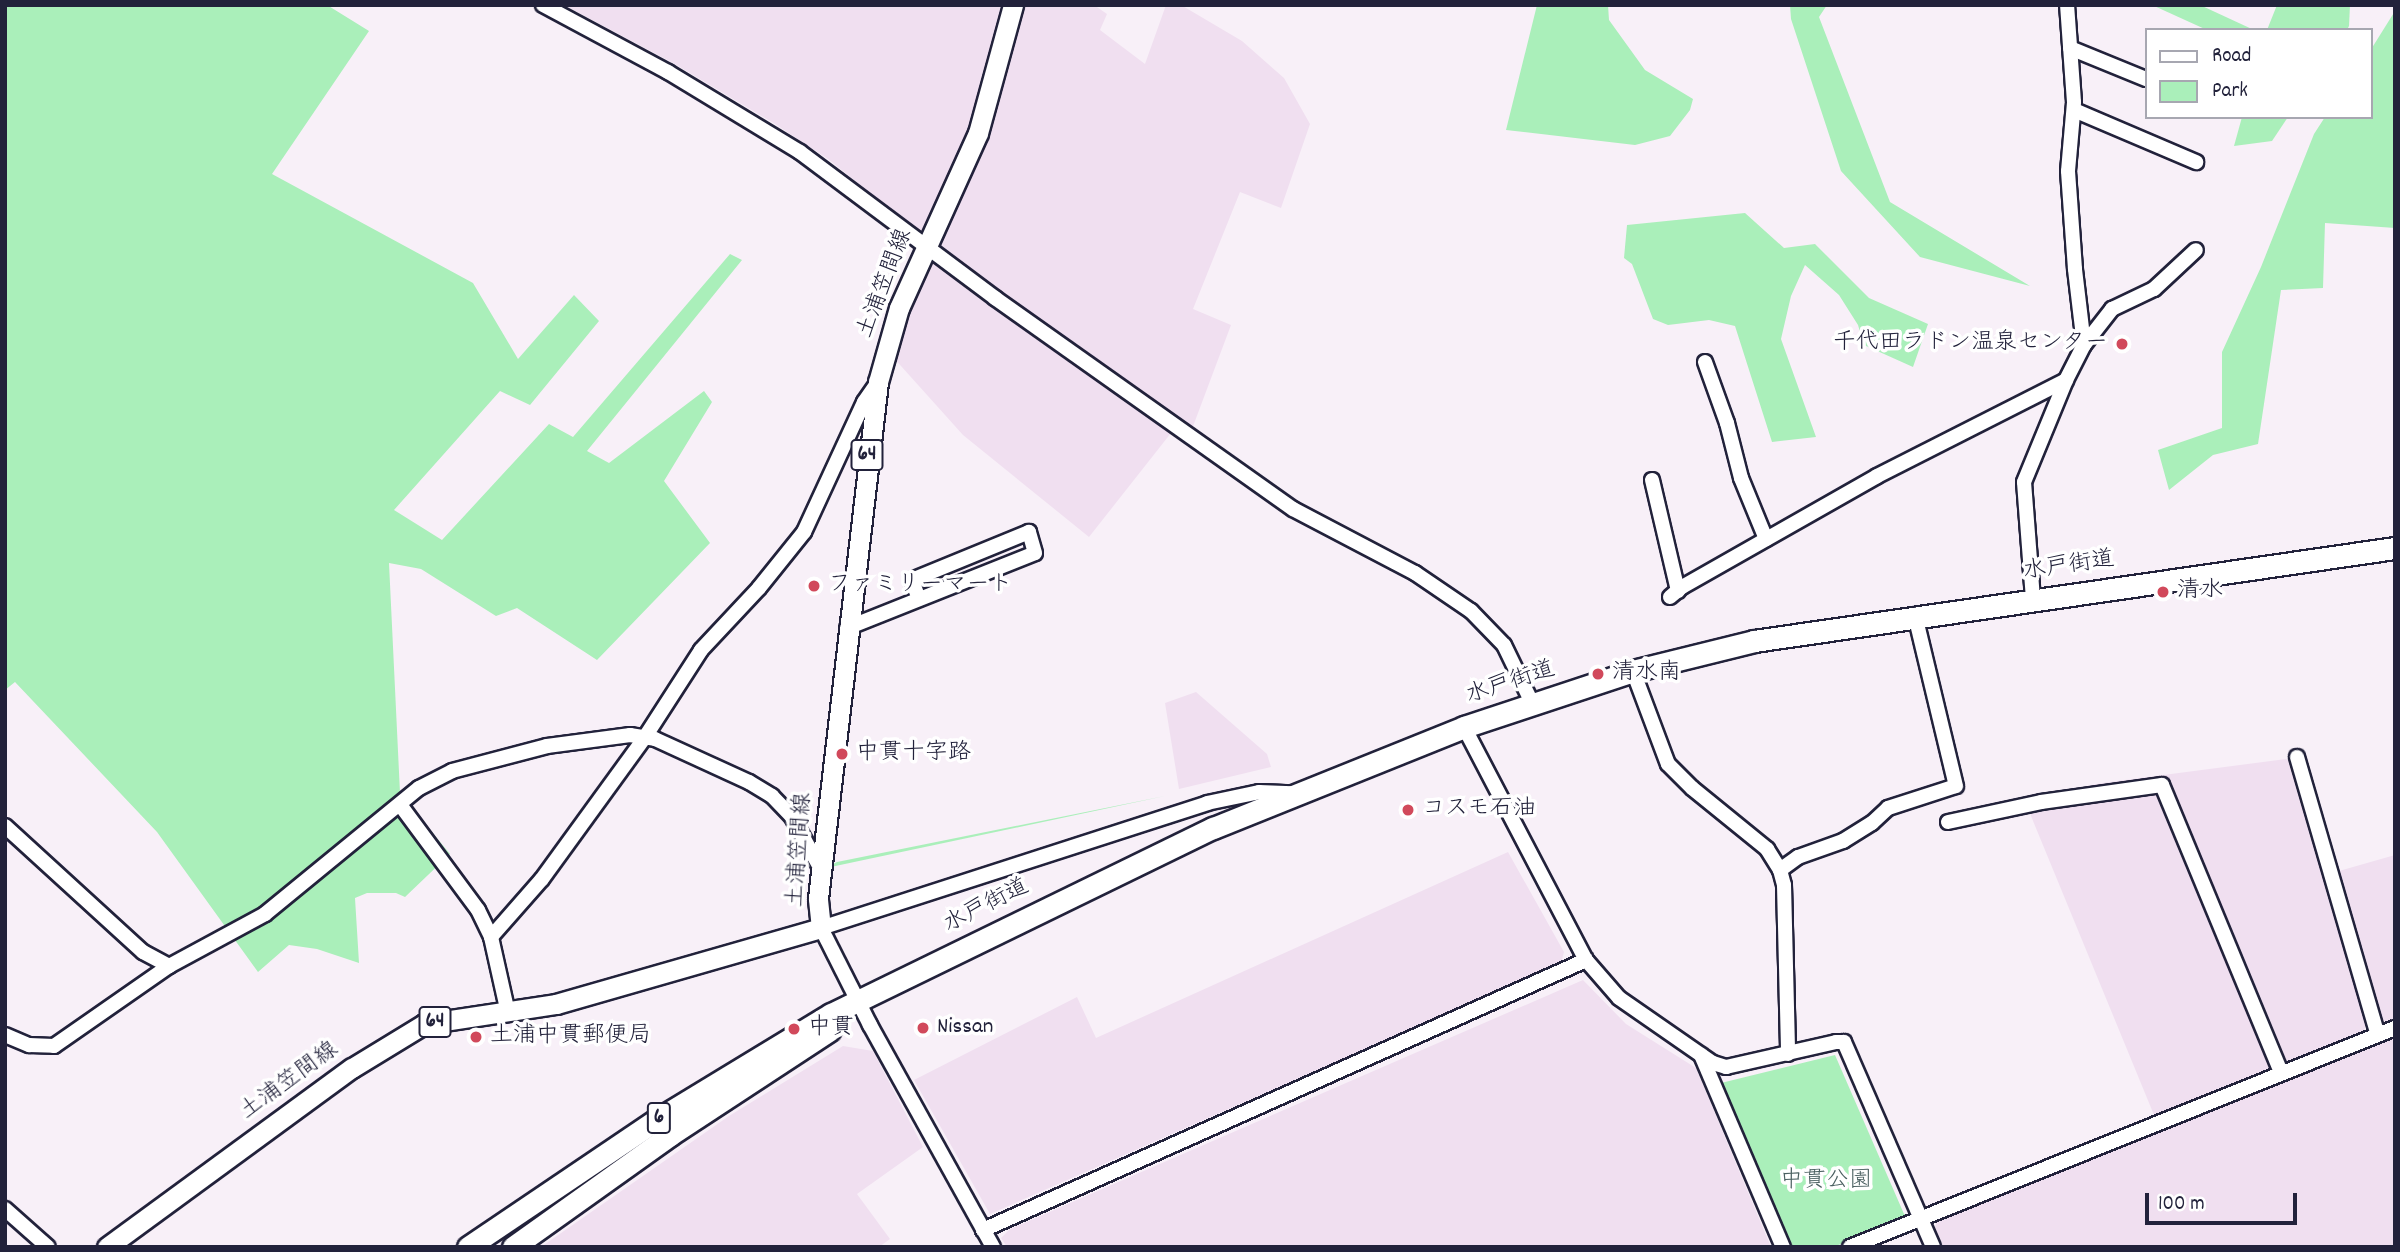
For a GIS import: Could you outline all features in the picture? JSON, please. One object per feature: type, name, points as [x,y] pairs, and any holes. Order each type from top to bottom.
[{"type":"highway","name":"水戸街道","points":[[468,1247],[657,1119],[831,1014],[1107,877],[1294,794],[1464,727],[1633,671],[1754,641],[1915,615],[2395,548]]},
{"type":"highway","name":"水戸街道","points":[[513,1247],[670,1135],[838,1025],[859,1002]]},
{"type":"main road","name":"土浦笠間線","points":[[107,1247],[230,1155],[406,1032],[444,1020],[508,1013],[615,989],[821,928],[818,898],[821,869],[878,382],[892,326],[925,246],[978,133],[1013,5]]},
{"type":"street","points":[[544,5],[668,72],[800,152],[925,246],[1293,509],[1415,573],[1471,611],[1504,645],[1533,705]]},
{"type":"street","points":[[2067,5],[2074,110],[2068,171],[2084,345]]},
{"type":"street","points":[[2070,48],[2144,78]]},
{"type":"street","points":[[2074,110],[2196,162]]},
{"type":"street","points":[[2034,599],[2024,482],[2066,380],[2084,345],[2112,309],[2154,289],[2196,250]]},
{"type":"street","points":[[1704,362],[1727,424],[1741,478],[1766,539]]},
{"type":"street","points":[[1652,480],[1674,594],[1877,476],[2066,380]]},
{"type":"street","points":[[491,937],[542,879],[645,737],[701,650],[759,588],[804,532],[864,402],[878,382]]},
{"type":"street","points":[[848,628],[1035,553],[1029,532],[912,580],[919,599]]},
{"type":"street","points":[[1780,870],[1798,857],[1843,841],[1872,823],[1888,808],[1956,786],[1915,615]]},
{"type":"street","points":[[1633,671],[1668,764],[1692,788],[1767,849],[1780,870],[1784,885],[1788,1054]]},
{"type":"street","points":[[1464,727],[1586,960],[1619,998],[1700,1054],[1726,1067],[1844,1042],[1933,1247]]},
{"type":"street","points":[[5,1035],[29,1045],[54,1046],[169,966],[265,914],[401,806],[419,788],[452,771],[547,746],[630,735],[645,737],[749,782],[772,796],[793,817],[821,869]]},
{"type":"street","points":[[2297,757],[2377,1033]]},
{"type":"street","points":[[1948,822],[2041,802],[2162,785],[2281,1072]]},
{"type":"street","points":[[993,1247],[821,928],[1207,803],[1267,792],[1294,794]]},
{"type":"street","points":[[401,806],[478,910],[491,937],[508,1013]]},
{"type":"street","points":[[5,826],[143,953],[169,966]]},
{"type":"street","points":[[983,1230],[1586,960]]},
{"type":"street","points":[[1850,1247],[2395,1028]]},
{"type":"street","points":[[1700,1054],[1783,1247]]},
{"type":"street","points":[[5,1209],[48,1247]]},
{"type":"shaded area","points":[[564,5],[1008,5],[986,96],[924,231],[916,230],[828,159],[775,124],[673,63]]},
{"type":"shaded area","points":[[1022,5],[1094,5],[1107,14],[1100,30],[1145,64],[1166,5],[1181,5],[1242,41],[1284,78],[1310,124],[1281,208],[1240,192],[1193,309],[1231,325],[1192,429],[937,246],[1009,65]]},
{"type":"shaded area","points":[[932,262],[1171,433],[1089,537],[963,435],[892,356],[912,300]]},
{"type":"shaded area","points":[[1196,692],[1267,754],[1271,767],[1179,789],[1165,703]]},
{"type":"shaded area","points":[[2286,759],[2295,765],[2366,1023],[2364,1032],[2154,1115],[2024,799],[2102,783]]},
{"type":"shaded area","points":[[1508,852],[1564,952],[1561,963],[990,1214],[914,1080],[1077,997],[1096,1038]]},
{"type":"shaded area","points":[[2395,855],[2395,1021],[2389,1023],[2380,1020],[2339,871]]},
{"type":"shaded area","points":[[1583,980],[1626,1024],[1696,1068],[1771,1247],[1007,1247],[1001,1238],[1010,1229]]},
{"type":"shaded area","points":[[2395,1033],[2395,1247],[1944,1247],[1935,1227],[1941,1212]]},
{"type":"shaded area","points":[[843,1046],[873,1051],[923,1147],[857,1194],[890,1239],[879,1247],[541,1247],[729,1116]]},
{"type":"green space","points":[[5,5],[327,5],[369,31],[272,174],[473,283],[518,359],[574,295],[599,321],[530,405],[500,391],[394,510],[442,540],[549,424],[573,437],[730,254],[742,260],[587,451],[609,463],[704,391],[712,402],[664,481],[710,543],[597,660],[517,608],[496,616],[421,569],[389,563],[400,793],[450,854],[405,897],[396,893],[367,893],[355,898],[359,963],[317,949],[289,945],[258,972],[157,832],[15,682],[5,690]]},
{"type":"green space","points":[[1537,5],[1608,5],[1609,20],[1645,70],[1693,99],[1690,110],[1670,136],[1635,145],[1506,130]]},
{"type":"green space","points":[[1790,5],[1827,5],[1819,17],[1890,202],[2030,286],[1920,257],[1841,171],[1791,19]]},
{"type":"green space","points":[[2152,5],[2200,5],[2250,28],[2203,28]]},
{"type":"green space","points":[[2277,5],[2350,5],[2348,28],[2268,28]]},
{"type":"green space","points":[[2395,11],[2395,228],[2325,223],[2323,288],[2281,290],[2258,444],[2213,455],[2169,490],[2158,450],[2222,428],[2222,352],[2261,267],[2314,134],[2324,119],[2372,119],[2372,48]]},
{"type":"green space","points":[[2241,119],[2287,119],[2272,141],[2234,146]]},
{"type":"green space","points":[[1745,213],[1784,248],[1815,244],[1869,298],[1928,324],[1913,367],[1864,345],[1858,325],[1839,295],[1805,265],[1791,296],[1781,339],[1816,437],[1772,442],[1735,326],[1709,320],[1668,325],[1653,319],[1632,264],[1624,258],[1627,225]]},
{"type":"green space","points":[[1165,796],[826,868],[837,862]]},
{"type":"green space","name":"中貫公園","points":[[1835,1055],[1904,1214],[1917,1215],[1833,1247],[1788,1247],[1721,1083]]},
{"type":"place","name":"千代田ラドン温泉センター","points":[[2122,344]]},
{"type":"place","name":"ファミリーマート","points":[[814,586]]},
{"type":"place","name":"清水","points":[[2163,592]]},
{"type":"place","name":"清水南","points":[[1598,674]]},
{"type":"place","name":"中貫十字路","points":[[842,754]]},
{"type":"place","name":"コスモ石油","points":[[1408,810]]},
{"type":"place","name":"Nissan","points":[[923,1028]]},
{"type":"place","name":"中貫","points":[[794,1029]]},
{"type":"place","name":"土浦中貫郵便局","points":[[476,1037]]}]
